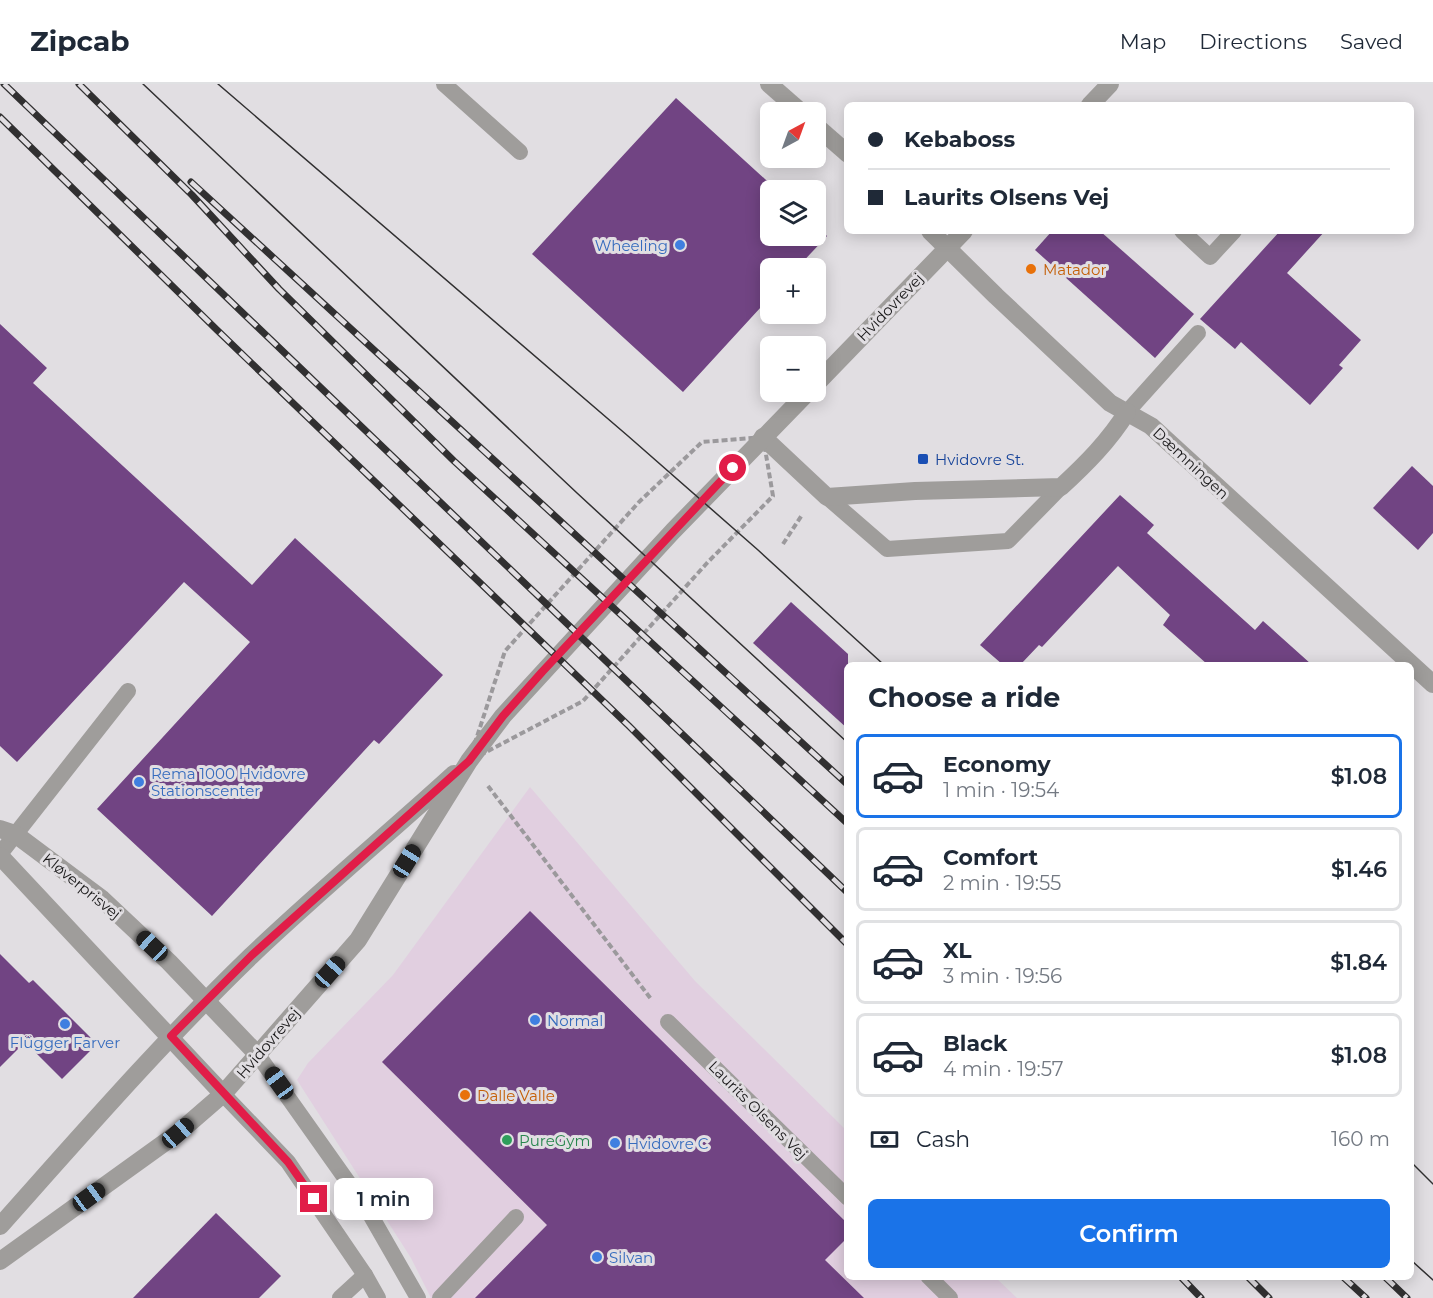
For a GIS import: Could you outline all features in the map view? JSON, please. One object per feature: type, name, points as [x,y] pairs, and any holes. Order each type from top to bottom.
[{"type":"street","points":[[769,84],[790,102]]},
{"type":"street","points":[[1093,102],[1110,84]]},
{"type":"street","points":[[826,135],[844,150]]},
{"type":"street","name":"Dæmningen","points":[[933,234],[1110,403],[1151,426],[1409,662]]},
{"type":"street","name":"Hvidovrevej","points":[[826,374],[961,234]]},
{"type":"street","name":"Hvidovrevej","points":[[0,1261],[178,1133],[223,1094],[358,940],[503,716],[798,402]]},
{"type":"street","points":[[763,437],[827,497],[915,491],[1060,487],[1082,468],[1114,434],[1127,412]]},
{"type":"street","name":"Dæmningen","points":[[1414,667],[1433,684]]},
{"type":"street","name":"Hvidovrevej","points":[[0,1226],[171,1036],[252,955],[472,766]]},
{"type":"street","name":"Kløverprisvej","points":[[7,831],[102,899],[169,962],[258,1055]]},
{"type":"street","points":[[0,855],[223,1094]]},
{"type":"lane","points":[[444,84],[520,152]]},
{"type":"lane","points":[[1185,234],[1210,257],[1231,234]]},
{"type":"lane","points":[[1127,412],[1198,333]]},
{"type":"lane","points":[[827,497],[887,549],[1008,542],[1060,487]]},
{"type":"lane","points":[[0,855],[7,831],[128,691]]},
{"type":"lane","name":"Laurits Olsens Vej","points":[[668,1022],[844,1194]]},
{"type":"lane","points":[[258,1055],[367,1209],[418,1298]]},
{"type":"lane","points":[[223,1094],[288,1162],[365,1275],[378,1298]]},
{"type":"lane","points":[[440,1298],[516,1217]]},
{"type":"lane","points":[[340,1298],[365,1275]]},
{"type":"lane","points":[[932,1280],[950,1298]]},
{"type":"path","points":[[763,437],[773,496],[706,563],[583,700],[472,766],[505,651],[639,502],[702,442],[763,437]]},
{"type":"path","points":[[483,780],[668,1022]]},
{"type":"shaded area","points":[[530,787],[695,981],[844,1128],[844,1280],[998,1280],[1017,1298],[431,1298],[411,1258],[297,1080],[308,1063],[393,975]]},
{"type":"building","name":"Wheeling","points":[[676,98],[766,180],[760,180],[760,246],[818,246],[806,258],[760,258],[760,308],[683,392],[532,254]]},
{"type":"building","points":[[1049,234],[1103,234],[1194,314],[1155,358],[1035,250]]},
{"type":"building","points":[[1277,234],[1322,234],[1287,273],[1361,340],[1339,365],[1343,368],[1310,405],[1241,342],[1235,349],[1200,319]]},
{"type":"building","points":[[0,324],[47,368],[33,383],[252,585],[295,538],[443,675],[379,744],[374,740],[212,916],[97,809],[250,642],[184,582],[17,762],[0,746]]},
{"type":"building","points":[[1412,466],[1433,486],[1433,533],[1418,550],[1373,508]]},
{"type":"building","points":[[1120,495],[1154,525],[1147,533],[1255,630],[1263,621],[1309,662],[1205,662],[1163,625],[1170,615],[1118,566],[1042,647],[1039,645],[1023,662],[1000,662],[980,645]]},
{"type":"building","points":[[791,602],[848,654],[848,662],[844,662],[844,725],[753,643]]},
{"type":"building","name":"Hvidovre C","points":[[530,911],[844,1220],[844,1241],[825,1260],[864,1298],[475,1298],[547,1225],[382,1062]]},
{"type":"building","points":[[0,954],[29,983],[33,980],[97,1044],[62,1079],[25,1042],[0,1067]]},
{"type":"building","points":[[216,1213],[281,1276],[259,1298],[133,1298]]},
{"type":"tram line","points":[[143,84],[577,493],[844,739]]},
{"type":"tram line","points":[[218,84],[628,436],[881,662]]},
{"type":"tram line","points":[[1414,1165],[1433,1184]]},
{"type":"tram line","points":[[1414,1263],[1433,1280]]},
{"type":"railway","points":[[4,84],[844,889]]},
{"type":"railway","points":[[79,84],[192,195],[279,289],[454,461],[844,820]]},
{"type":"railway","points":[[0,117],[217,330],[629,726],[844,941]]},
{"type":"railway","points":[[191,182],[844,781]]},
{"type":"railway","points":[[1184,1280],[1201,1298]]},
{"type":"railway","points":[[1251,1280],[1269,1298]]},
{"type":"railway","points":[[1346,1280],[1366,1298]]},
{"type":"railway","points":[[1388,1280],[1407,1298]]},
{"type":"place","name":"Wheeling","points":[[680,245]]},
{"type":"place","name":"Matador","points":[[1031,269]]},
{"type":"place","name":"Hvidovre St.","points":[[923,459]]},
{"type":"place","name":"Rema 1000 Hvidovre Stationscenter","points":[[139,782]]},
{"type":"place","name":"Normal","points":[[535,1020]]},
{"type":"place","name":"Flügger Farver","points":[[65,1024]]},
{"type":"place","name":"Dalle Valle","points":[[465,1095]]},
{"type":"place","name":"PureGym","points":[[507,1140]]},
{"type":"place","name":"Hvidovre C","points":[[615,1143]]},
{"type":"place","name":"Silvan","points":[[597,1257]]},
{"type":"route","points":[[314,1199],[288,1162],[171,1036],[252,955],[469,761],[503,716],[542,672],[733,468]]}]
